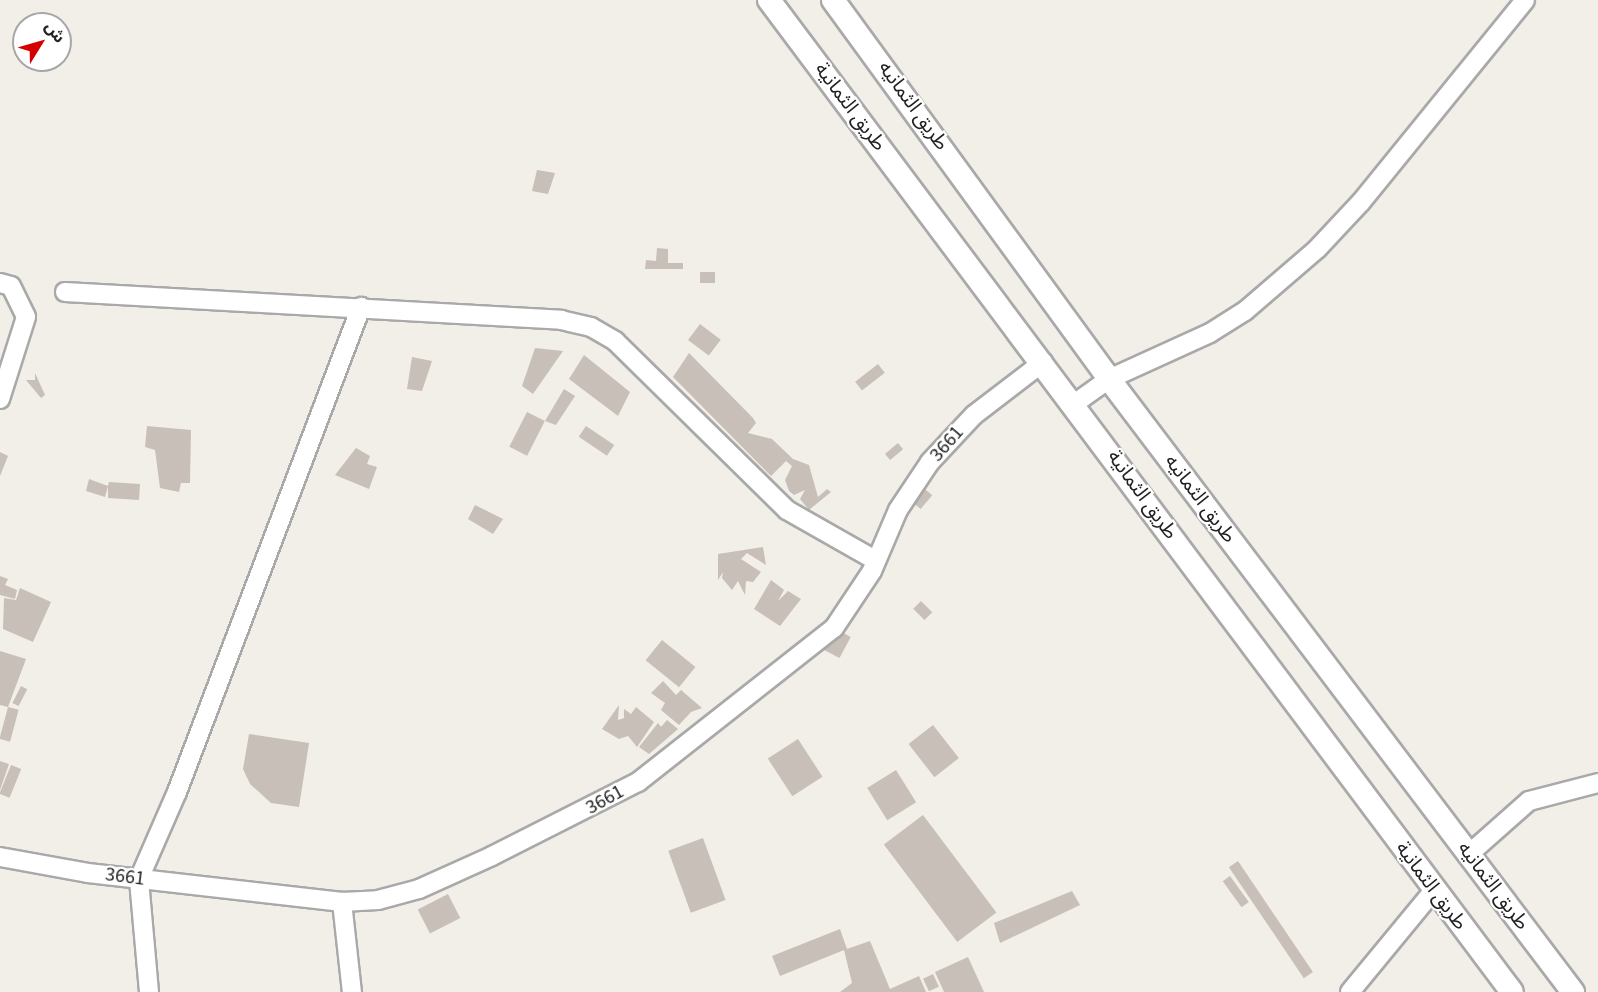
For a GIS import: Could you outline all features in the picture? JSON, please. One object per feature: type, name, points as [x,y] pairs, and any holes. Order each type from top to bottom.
[{"type":"street","name":"طريق الثمانية","points":[[769,0],[1043,362],[1512,992]]},
{"type":"street","name":"طريق الثمانيه","points":[[833,0],[1109,379],[1573,992]]},
{"type":"street","points":[[1074,404],[1109,379],[1210,333],[1245,311],[1317,249],[1384,176],[1525,0]]},
{"type":"street","points":[[0,284],[11,286],[26,317],[0,399]]},
{"type":"street","points":[[65,292],[561,320],[591,327],[615,341],[787,510],[875,560]]},
{"type":"street","points":[[149,992],[139,879],[177,792],[361,307]]},
{"type":"street","name":"3661","points":[[0,857],[139,879],[342,902],[378,900],[419,889],[638,782],[834,628],[875,560],[897,510],[951,436],[1043,362]]},
{"type":"street","points":[[1469,854],[1529,801],[1598,783]]},
{"type":"street","points":[[1350,992],[1434,890]]},
{"type":"street","points":[[342,902],[352,992]]},
{"type":"building","points":[[537,170],[555,173],[548,194],[532,191]]},
{"type":"building","points":[[657,248],[668,249],[668,263],[683,263],[683,269],[645,269],[646,260],[656,261]]},
{"type":"building","points":[[700,272],[715,272],[715,283],[700,283]]},
{"type":"building","points":[[700,324],[721,340],[709,356],[688,340]]},
{"type":"building","points":[[535,348],[563,351],[533,394],[522,386]]},
{"type":"building","points":[[689,353],[753,418],[756,423],[748,433],[772,439],[793,459],[809,465],[818,497],[827,489],[831,492],[809,510],[800,499],[805,490],[794,495],[789,491],[785,480],[792,466],[786,461],[771,476],[673,377]]},
{"type":"building","points":[[584,355],[630,392],[618,416],[569,379]]},
{"type":"building","points":[[412,357],[432,361],[422,391],[407,389]]},
{"type":"building","points":[[878,364],[885,373],[862,391],[855,382]]},
{"type":"building","points":[[35,373],[45,395],[41,398],[26,380],[35,380]]},
{"type":"building","points":[[564,389],[575,396],[556,425],[545,421]]},
{"type":"building","points":[[527,412],[545,421],[527,456],[509,447]]},
{"type":"building","points":[[147,426],[191,430],[190,483],[181,483],[179,492],[160,488],[155,450],[145,447]]},
{"type":"building","points":[[586,426],[614,445],[607,456],[579,437]]},
{"type":"building","points":[[898,443],[903,449],[890,460],[885,454]]},
{"type":"building","points":[[356,448],[370,456],[367,464],[377,467],[369,489],[335,475]]},
{"type":"building","points":[[0,452],[8,456],[0,476]]},
{"type":"building","points":[[89,479],[108,486],[105,497],[86,491]]},
{"type":"building","points":[[109,482],[140,484],[139,500],[108,498]]},
{"type":"building","points":[[920,485],[932,495],[921,509],[908,499]]},
{"type":"building","points":[[475,505],[503,519],[493,534],[468,519]]},
{"type":"building","points":[[763,547],[766,565],[747,553],[741,559],[761,572],[753,582],[746,581],[745,595],[738,581],[732,590],[722,578],[723,572],[718,580],[718,554]]},
{"type":"building","points":[[0,576],[8,579],[5,585],[17,590],[15,599],[0,595]]},
{"type":"building","points":[[771,580],[784,590],[778,601],[788,591],[801,599],[780,626],[754,609]]},
{"type":"building","points":[[20,588],[51,602],[33,642],[3,629],[4,598],[16,600]]},
{"type":"building","points":[[921,601],[932,612],[925,620],[913,609]]},
{"type":"building","points":[[834,628],[851,637],[840,658],[823,649]]},
{"type":"building","points":[[662,640],[695,667],[679,687],[646,660]]},
{"type":"building","points":[[0,651],[26,659],[8,707],[0,705]]},
{"type":"building","points":[[663,681],[676,695],[681,690],[702,708],[691,712],[679,725],[661,710],[665,703],[651,693]]},
{"type":"building","points":[[21,686],[27,689],[19,706],[12,703]]},
{"type":"building","points":[[619,705],[618,720],[624,718],[624,709],[631,714],[636,707],[654,722],[637,747],[628,736],[619,739],[602,729]]},
{"type":"building","points":[[8,707],[19,710],[10,742],[0,739]]},
{"type":"building","points":[[667,720],[678,729],[649,754],[639,747],[658,723],[661,727]]},
{"type":"building","points":[[933,725],[959,758],[934,777],[909,744]]},
{"type":"building","points":[[249,734],[309,743],[299,807],[271,803],[250,784],[243,769]]},
{"type":"building","points":[[798,739],[823,777],[792,796],[768,759]]},
{"type":"building","points":[[0,761],[9,764],[0,790]]},
{"type":"building","points":[[11,765],[21,769],[10,798],[0,792]]},
{"type":"building","points":[[896,770],[916,802],[887,820],[867,788]]},
{"type":"building","points":[[923,815],[996,912],[957,942],[884,844]]},
{"type":"building","points":[[703,838],[726,900],[691,913],[668,851]]},
{"type":"building","points":[[1238,861],[1313,972],[1304,978],[1229,867]]},
{"type":"building","points":[[1230,876],[1249,902],[1242,907],[1223,881]]},
{"type":"building","points":[[1072,891],[1080,905],[1000,943],[994,923]]},
{"type":"building","points":[[448,894],[460,918],[430,933],[418,909]]},
{"type":"building","points":[[840,929],[847,949],[870,941],[890,989],[919,976],[926,992],[840,992],[852,983],[844,950],[780,976],[772,956]]},
{"type":"building","points":[[968,957],[984,992],[944,992],[935,972]]},
{"type":"building","points":[[933,974],[939,987],[929,991],[923,979]]}]
